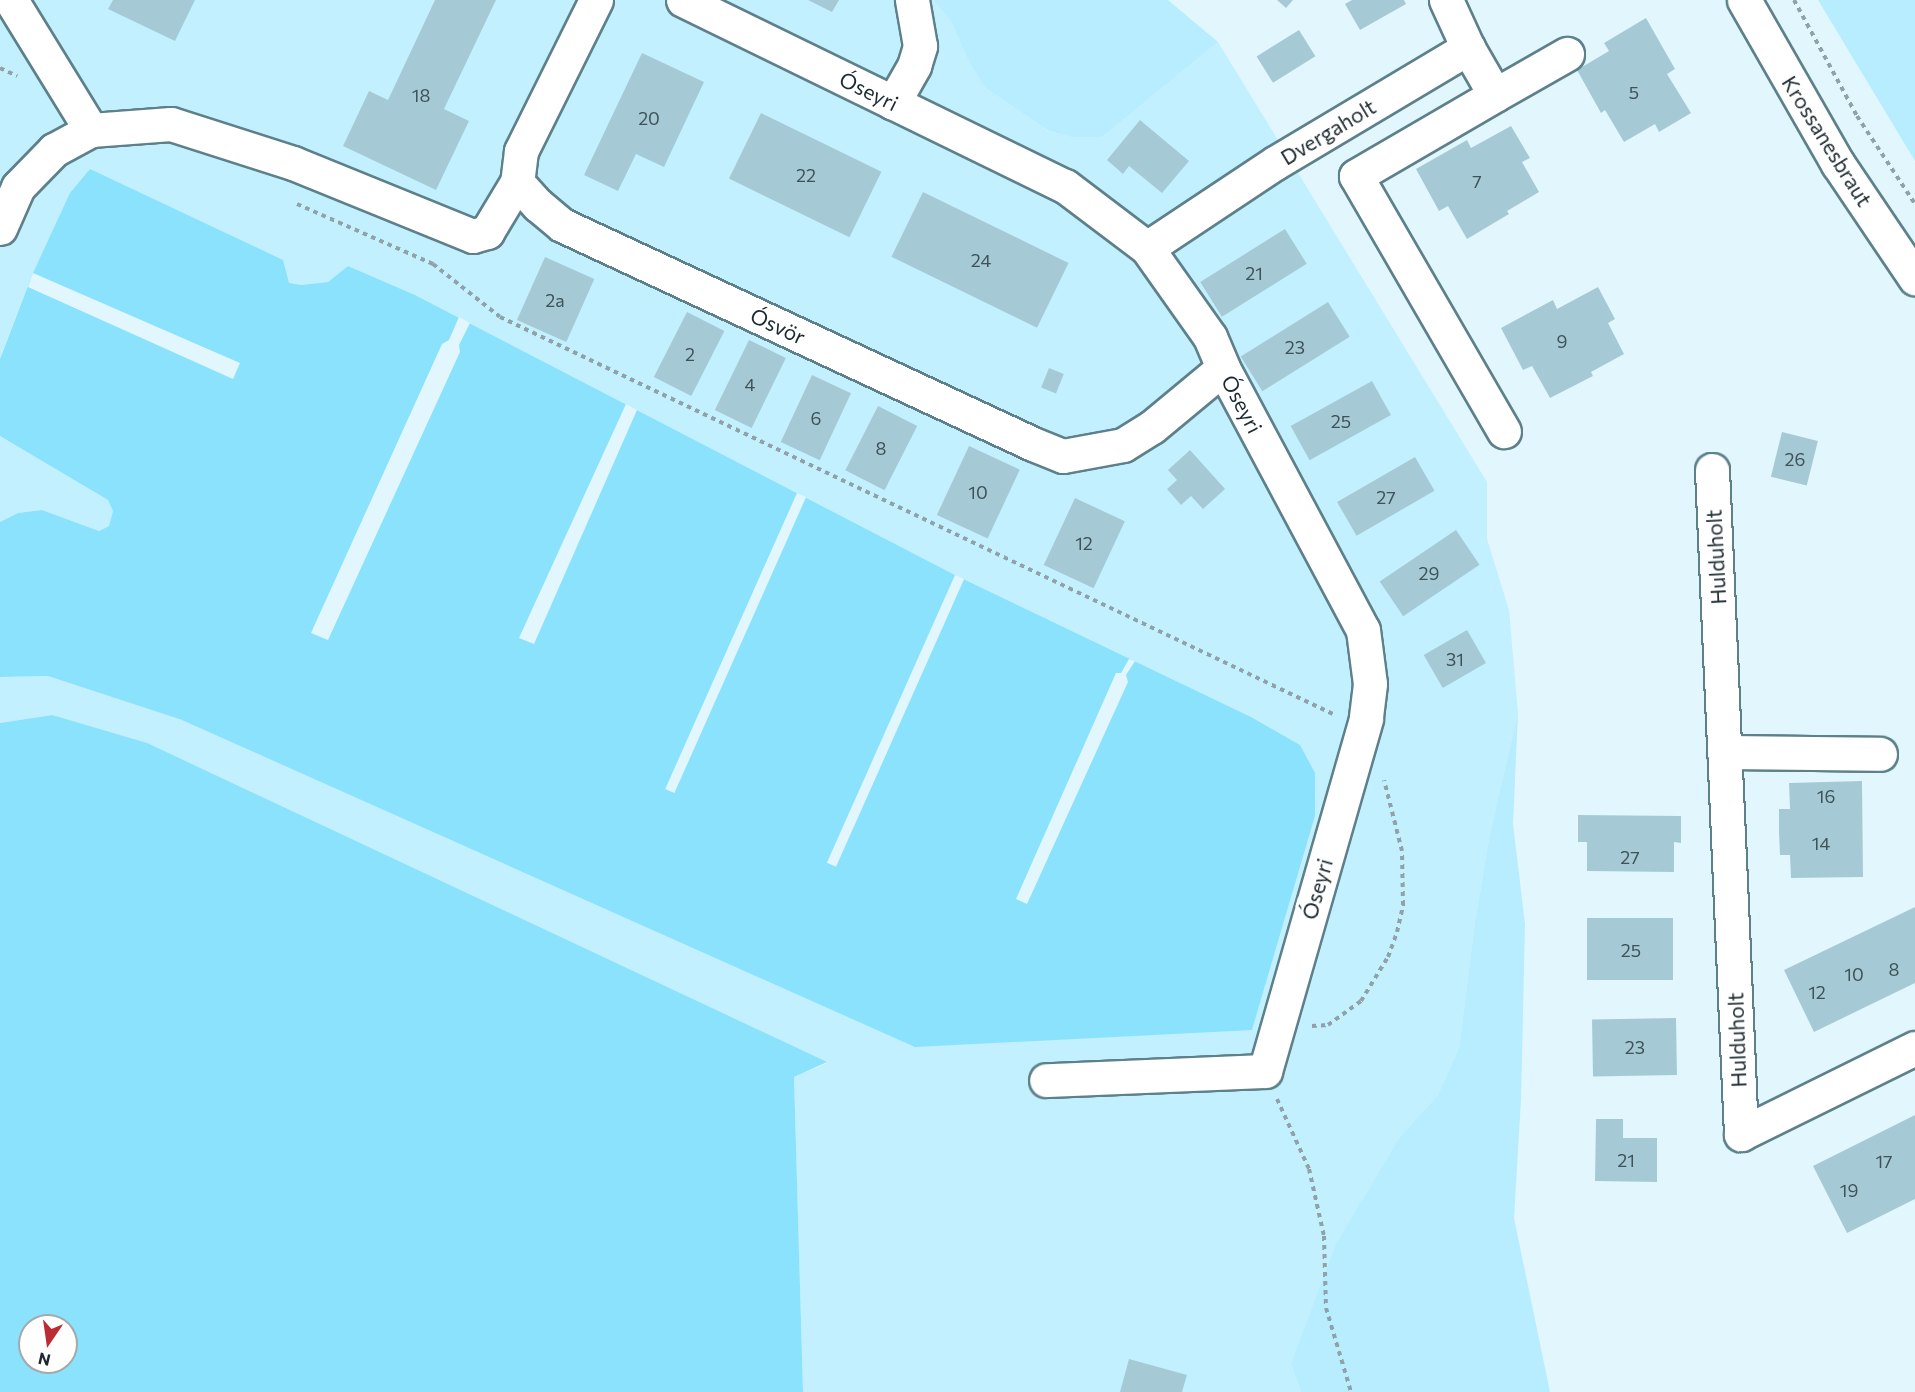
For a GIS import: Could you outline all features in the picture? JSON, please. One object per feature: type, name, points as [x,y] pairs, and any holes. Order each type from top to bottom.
[{"type":"street","points":[[11,0],[91,130]]},
{"type":"street","points":[[0,228],[18,187],[54,150],[91,130],[171,124],[293,163],[473,236],[487,232],[517,182],[521,151],[596,0]]},
{"type":"street","name":"Óseyri","points":[[683,0],[1065,186],[1147,248],[1210,337],[1223,368],[1362,630],[1370,684],[1363,728],[1265,1071]]},
{"type":"street","points":[[893,103],[914,66],[920,46],[912,0]]},
{"type":"street","points":[[1446,0],[1468,48],[1496,95]]},
{"type":"street","name":"Krossanesbraut","points":[[1744,0],[1838,164],[1915,278]]},
{"type":"street","name":"Dvergaholt","points":[[1147,248],[1275,163],[1468,48]]},
{"type":"street","points":[[1504,431],[1356,176],[1567,54]]},
{"type":"street","points":[[0,169],[35,170]]},
{"type":"street","name":"Ósvör","points":[[517,182],[538,205],[562,225],[1063,456],[1123,445],[1152,428],[1223,368]]},
{"type":"street","name":"Hulduholt","points":[[1712,470],[1741,1134],[1915,1048]]},
{"type":"street","points":[[1724,752],[1880,754]]},
{"type":"street","points":[[1046,1080],[1265,1071]]},
{"type":"path","points":[[1794,0],[1857,116],[1915,204]]},
{"type":"path","points":[[0,68],[20,77]]},
{"type":"path","points":[[286,199],[433,264],[500,317],[1363,728]]},
{"type":"path","points":[[1277,1028],[1328,1025],[1361,1001],[1388,957],[1403,905],[1404,878],[1402,851],[1381,772]]},
{"type":"path","points":[[1265,1071],[1309,1168],[1324,1236],[1326,1308],[1351,1392]]},
{"type":"shaded area","points":[[0,0],[933,0],[951,21],[969,62],[1023,112],[1048,131],[1071,137],[1102,137],[1218,42],[1487,482],[1487,539],[1509,610],[1518,713],[1490,833],[1475,922],[1459,1048],[1438,1095],[1400,1137],[1291,1364],[1301,1392],[803,1392],[794,1077],[827,1063],[52,715],[0,723],[0,677],[48,676],[182,720],[1252,1030],[1315,816],[1300,745],[1251,717],[955,575],[415,295],[348,266],[328,282],[301,285],[33,273],[0,358]]},
{"type":"shaded area","points":[[933,0],[1168,0],[1218,42],[1102,137],[1071,137],[1049,131],[985,87],[969,62],[951,21]]},
{"type":"shaded area","points":[[1818,0],[1915,0],[1915,161]]},
{"type":"shaded area","points":[[90,169],[283,260],[289,283],[301,285],[328,282],[348,266],[415,295],[955,575],[1251,717],[1300,745],[1315,773],[1315,816],[1252,1030],[915,1047],[182,720],[48,676],[0,677],[0,522],[18,513],[42,510],[99,531],[109,526],[113,511],[108,500],[0,436],[0,359],[33,273],[70,193]]},
{"type":"shaded area","points":[[0,436],[108,500],[113,511],[109,526],[99,531],[42,510],[18,513],[0,522]]},
{"type":"shaded area","points":[[1518,713],[1513,824],[1525,924],[1521,1100],[1514,1218],[1550,1392],[1301,1392],[1291,1364],[1336,1244],[1400,1137],[1438,1095],[1459,1048],[1475,922],[1490,833]]},
{"type":"shaded area","points":[[52,715],[147,743],[827,1062],[794,1077],[803,1392],[0,1392],[0,723]]},
{"type":"pier","points":[[33,273],[240,363],[233,379],[28,287]]},
{"type":"pier","points":[[459,317],[470,323],[459,345],[460,352],[328,640],[311,633],[442,344],[449,340]]},
{"type":"pier","points":[[626,404],[637,410],[534,644],[519,638]]},
{"type":"pier","points":[[797,493],[806,497],[674,793],[665,789]]},
{"type":"pier","points":[[955,575],[964,579],[836,867],[827,863]]},
{"type":"pier","points":[[1129,659],[1135,661],[1126,675],[1128,682],[1027,904],[1016,899],[1116,673],[1121,673]]},
{"type":"building","points":[[113,0],[195,0],[175,41],[108,9]]},
{"type":"building","points":[[435,0],[496,0],[444,109],[469,121],[436,190],[343,146],[369,91],[388,100]]},
{"type":"building","points":[[808,0],[839,0],[832,12]]},
{"type":"building","points":[[1277,0],[1293,0],[1286,8]]},
{"type":"building","points":[[1352,0],[1404,0],[1406,4],[1360,30],[1345,4]]},
{"type":"building","points":[[1646,18],[1675,69],[1667,74],[1691,113],[1659,132],[1655,124],[1624,142],[1605,110],[1601,113],[1577,70],[1609,51],[1604,43]]},
{"type":"building","points":[[1299,30],[1315,56],[1273,83],[1257,56]]},
{"type":"building","points":[[642,53],[704,82],[664,167],[636,154],[618,191],[584,175]]},
{"type":"building","points":[[761,113],[881,172],[849,237],[729,179]]},
{"type":"building","points":[[1140,120],[1189,161],[1162,193],[1129,166],[1123,174],[1107,160]]},
{"type":"building","points":[[1511,126],[1530,158],[1522,162],[1539,192],[1507,211],[1509,214],[1467,239],[1448,206],[1439,211],[1416,169],[1467,140],[1471,148]]},
{"type":"building","points":[[923,192],[1069,263],[1037,328],[891,257]]},
{"type":"building","points":[[1285,229],[1307,264],[1222,317],[1200,282]]},
{"type":"building","points":[[545,257],[594,279],[566,342],[517,320]]},
{"type":"building","points":[[1598,287],[1615,319],[1608,323],[1624,354],[1591,372],[1593,376],[1550,398],[1532,366],[1523,370],[1501,328],[1553,300],[1557,309]]},
{"type":"building","points":[[1328,302],[1350,337],[1262,391],[1241,357]]},
{"type":"building","points":[[687,312],[724,331],[691,396],[654,377]]},
{"type":"building","points":[[749,340],[786,358],[752,428],[715,410]]},
{"type":"building","points":[[1049,368],[1064,374],[1056,393],[1041,387]]},
{"type":"building","points":[[812,375],[851,393],[820,460],[781,442]]},
{"type":"building","points":[[1372,381],[1391,415],[1310,460],[1291,426]]},
{"type":"building","points":[[878,406],[917,426],[885,490],[845,470]]},
{"type":"building","points":[[1782,432],[1818,441],[1807,486],[1771,477]]},
{"type":"building","points":[[969,446],[1020,470],[988,539],[937,515]]},
{"type":"building","points":[[1190,450],[1225,489],[1203,509],[1191,496],[1181,505],[1167,489],[1177,480],[1168,470]]},
{"type":"building","points":[[1415,457],[1434,491],[1357,536],[1337,502]]},
{"type":"building","points":[[1075,498],[1125,521],[1094,588],[1044,565]]},
{"type":"building","points":[[1456,530],[1479,565],[1403,616],[1380,581]]},
{"type":"building","points":[[1467,630],[1486,663],[1443,688],[1424,655]]},
{"type":"building","points":[[1862,781],[1863,877],[1791,878],[1790,855],[1780,855],[1779,832],[1779,809],[1790,809],[1789,783]]},
{"type":"building","points":[[1578,815],[1681,816],[1681,843],[1674,842],[1674,872],[1587,871],[1587,842],[1578,842]]},
{"type":"building","points":[[1915,907],[1915,983],[1814,1032],[1784,970]]},
{"type":"building","points":[[1587,918],[1673,918],[1673,980],[1587,980]]},
{"type":"building","points":[[1676,1018],[1677,1075],[1593,1076],[1592,1019]]},
{"type":"building","points":[[1915,1115],[1915,1199],[1847,1233],[1813,1166]]},
{"type":"building","points":[[1596,1119],[1623,1119],[1623,1138],[1657,1138],[1657,1182],[1595,1181]]},
{"type":"building","points":[[1129,1359],[1187,1375],[1182,1392],[1120,1392]]}]
